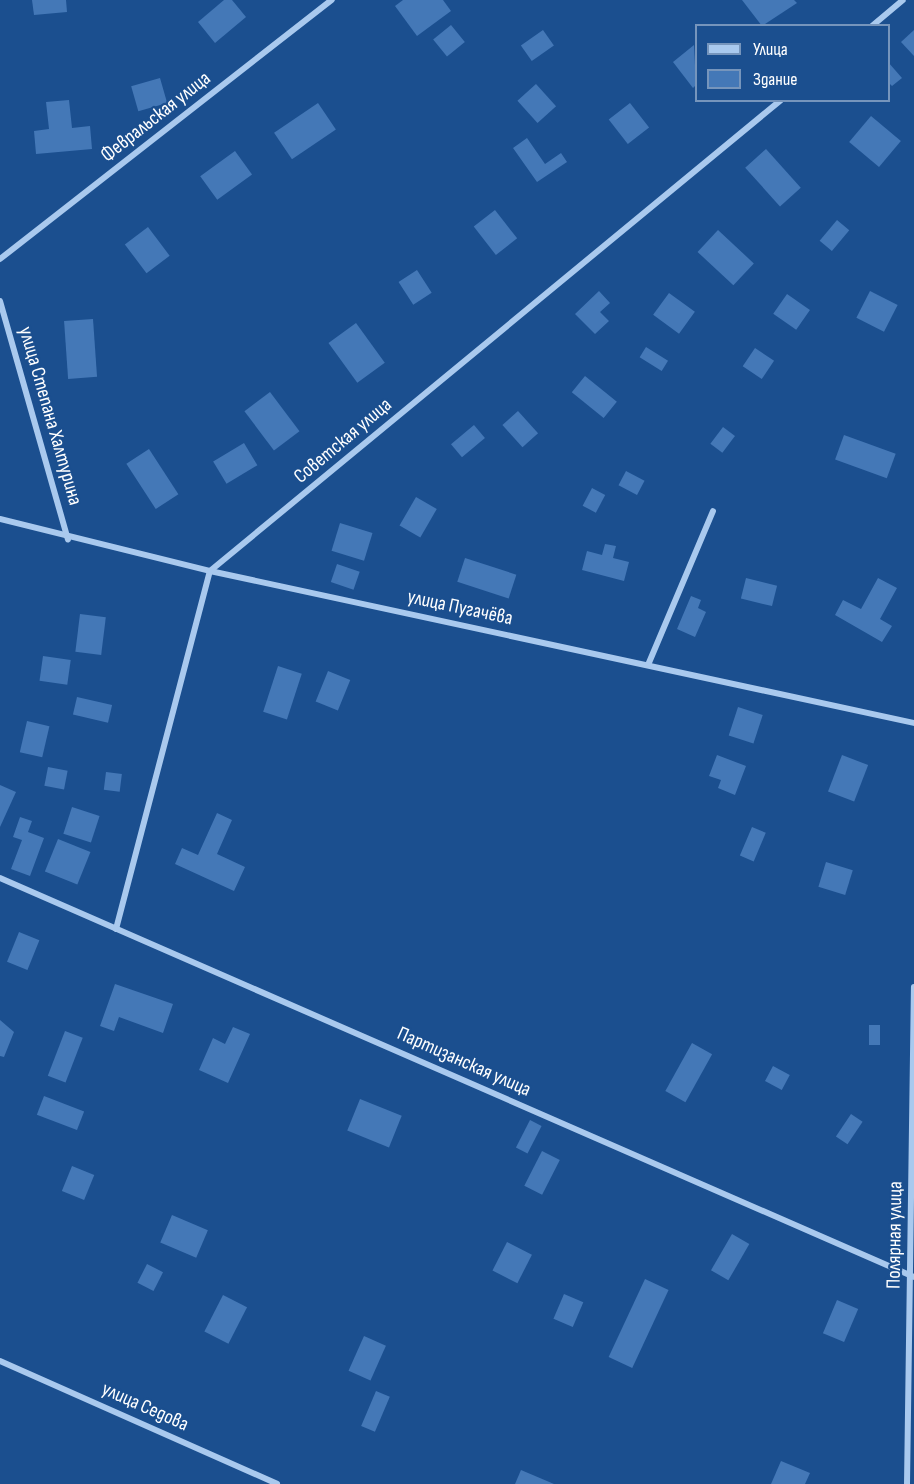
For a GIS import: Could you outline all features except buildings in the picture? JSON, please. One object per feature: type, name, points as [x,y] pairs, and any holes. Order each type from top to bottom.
[{"type":"street","name":"Февральская улица","points":[[0,259],[332,0]]},
{"type":"street","points":[[874,24],[903,0]]},
{"type":"street","name":"Советская улица","points":[[210,571],[779,102]]},
{"type":"street","name":"улица Степана Халтурина","points":[[0,301],[68,539]]},
{"type":"street","points":[[648,665],[713,511]]},
{"type":"street","name":"улица Пугачёва","points":[[0,519],[68,539],[210,571],[914,723]]},
{"type":"street","points":[[116,928],[210,571]]},
{"type":"street","name":"Партизанская улица","points":[[0,878],[913,1276]]},
{"type":"street","name":"Полярная улица","points":[[907,1484],[913,1276],[914,987]]},
{"type":"street","name":"улица Седова","points":[[0,1360],[277,1484]]}]
